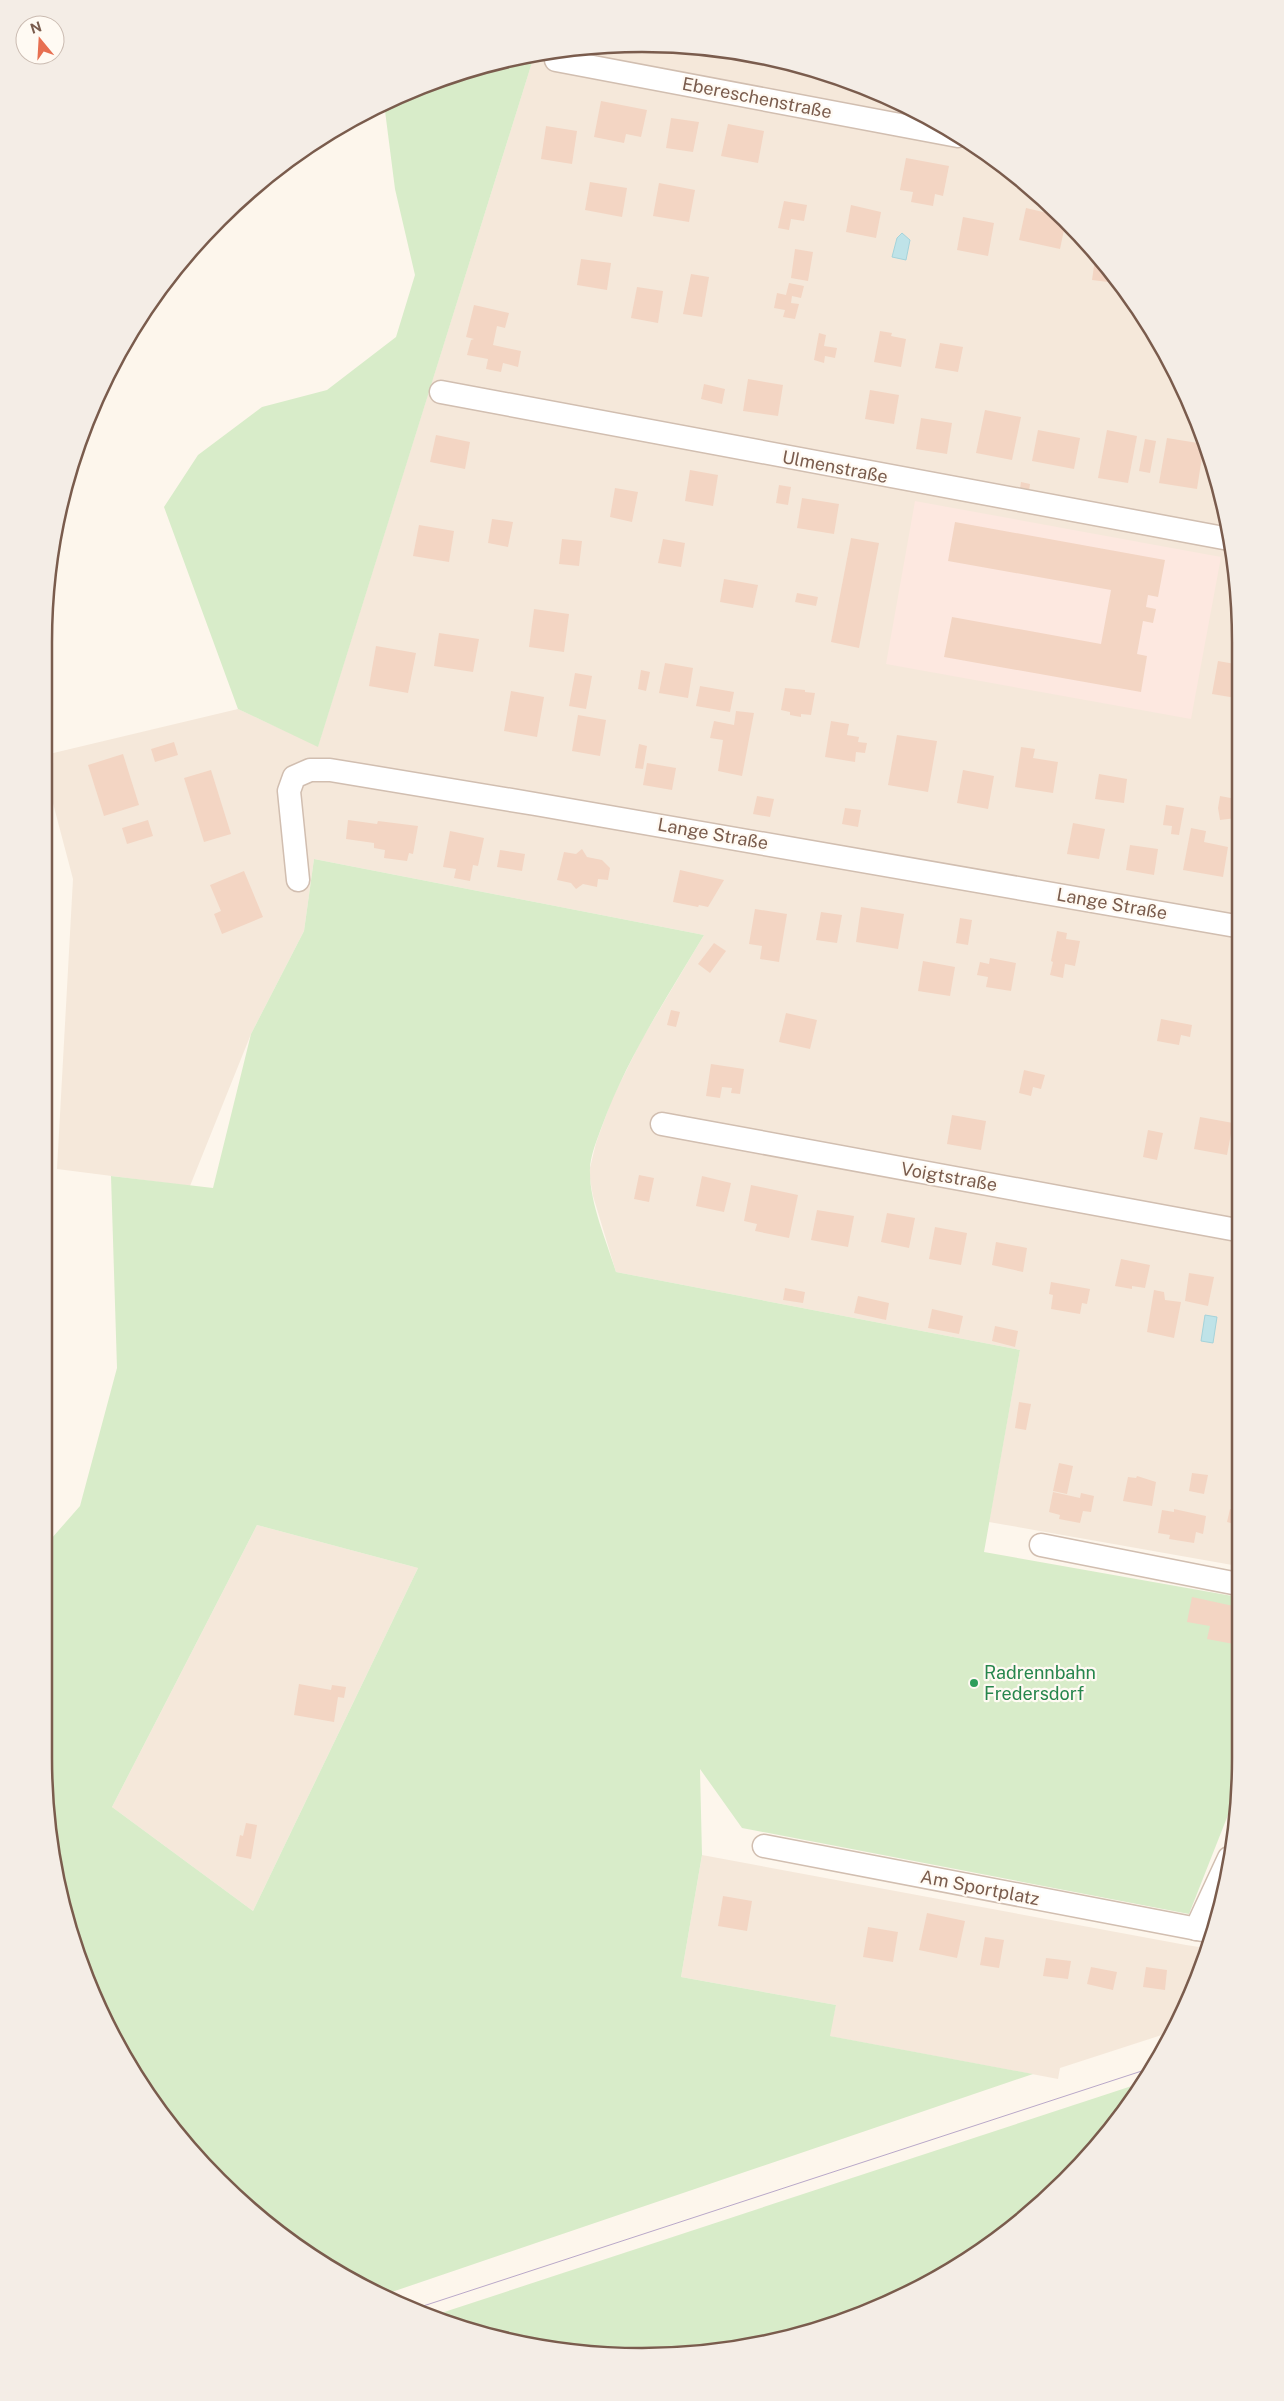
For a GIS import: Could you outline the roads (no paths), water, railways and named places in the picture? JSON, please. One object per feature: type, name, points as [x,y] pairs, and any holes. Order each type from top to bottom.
[{"type":"street","name":"Ebereschenstraße","points":[[556,60],[939,132]]},
{"type":"street","name":"Ulmenstraße","points":[[441,392],[1222,538]]},
{"type":"street","name":"Lange Straße","points":[[298,880],[290,791],[294,777],[310,770],[330,770],[1232,925]]},
{"type":"street","name":"Voigtstraße","points":[[662,1124],[1232,1229]]},
{"type":"street","points":[[1041,1545],[1232,1583]]},
{"type":"street","name":"Am Sportplatz","points":[[764,1846],[1204,1930]]},
{"type":"street","points":[[1204,1930],[1213,1905]]},
{"type":"water","points":[[902,233],[910,240],[906,260],[892,257],[897,238]]},
{"type":"water","points":[[1205,1315],[1217,1317],[1213,1343],[1201,1341]]},
{"type":"tram line","points":[[422,2306],[1142,2071]]},
{"type":"place","name":"Radrennbahn Fredersdorf","points":[[974,1683]]}]
